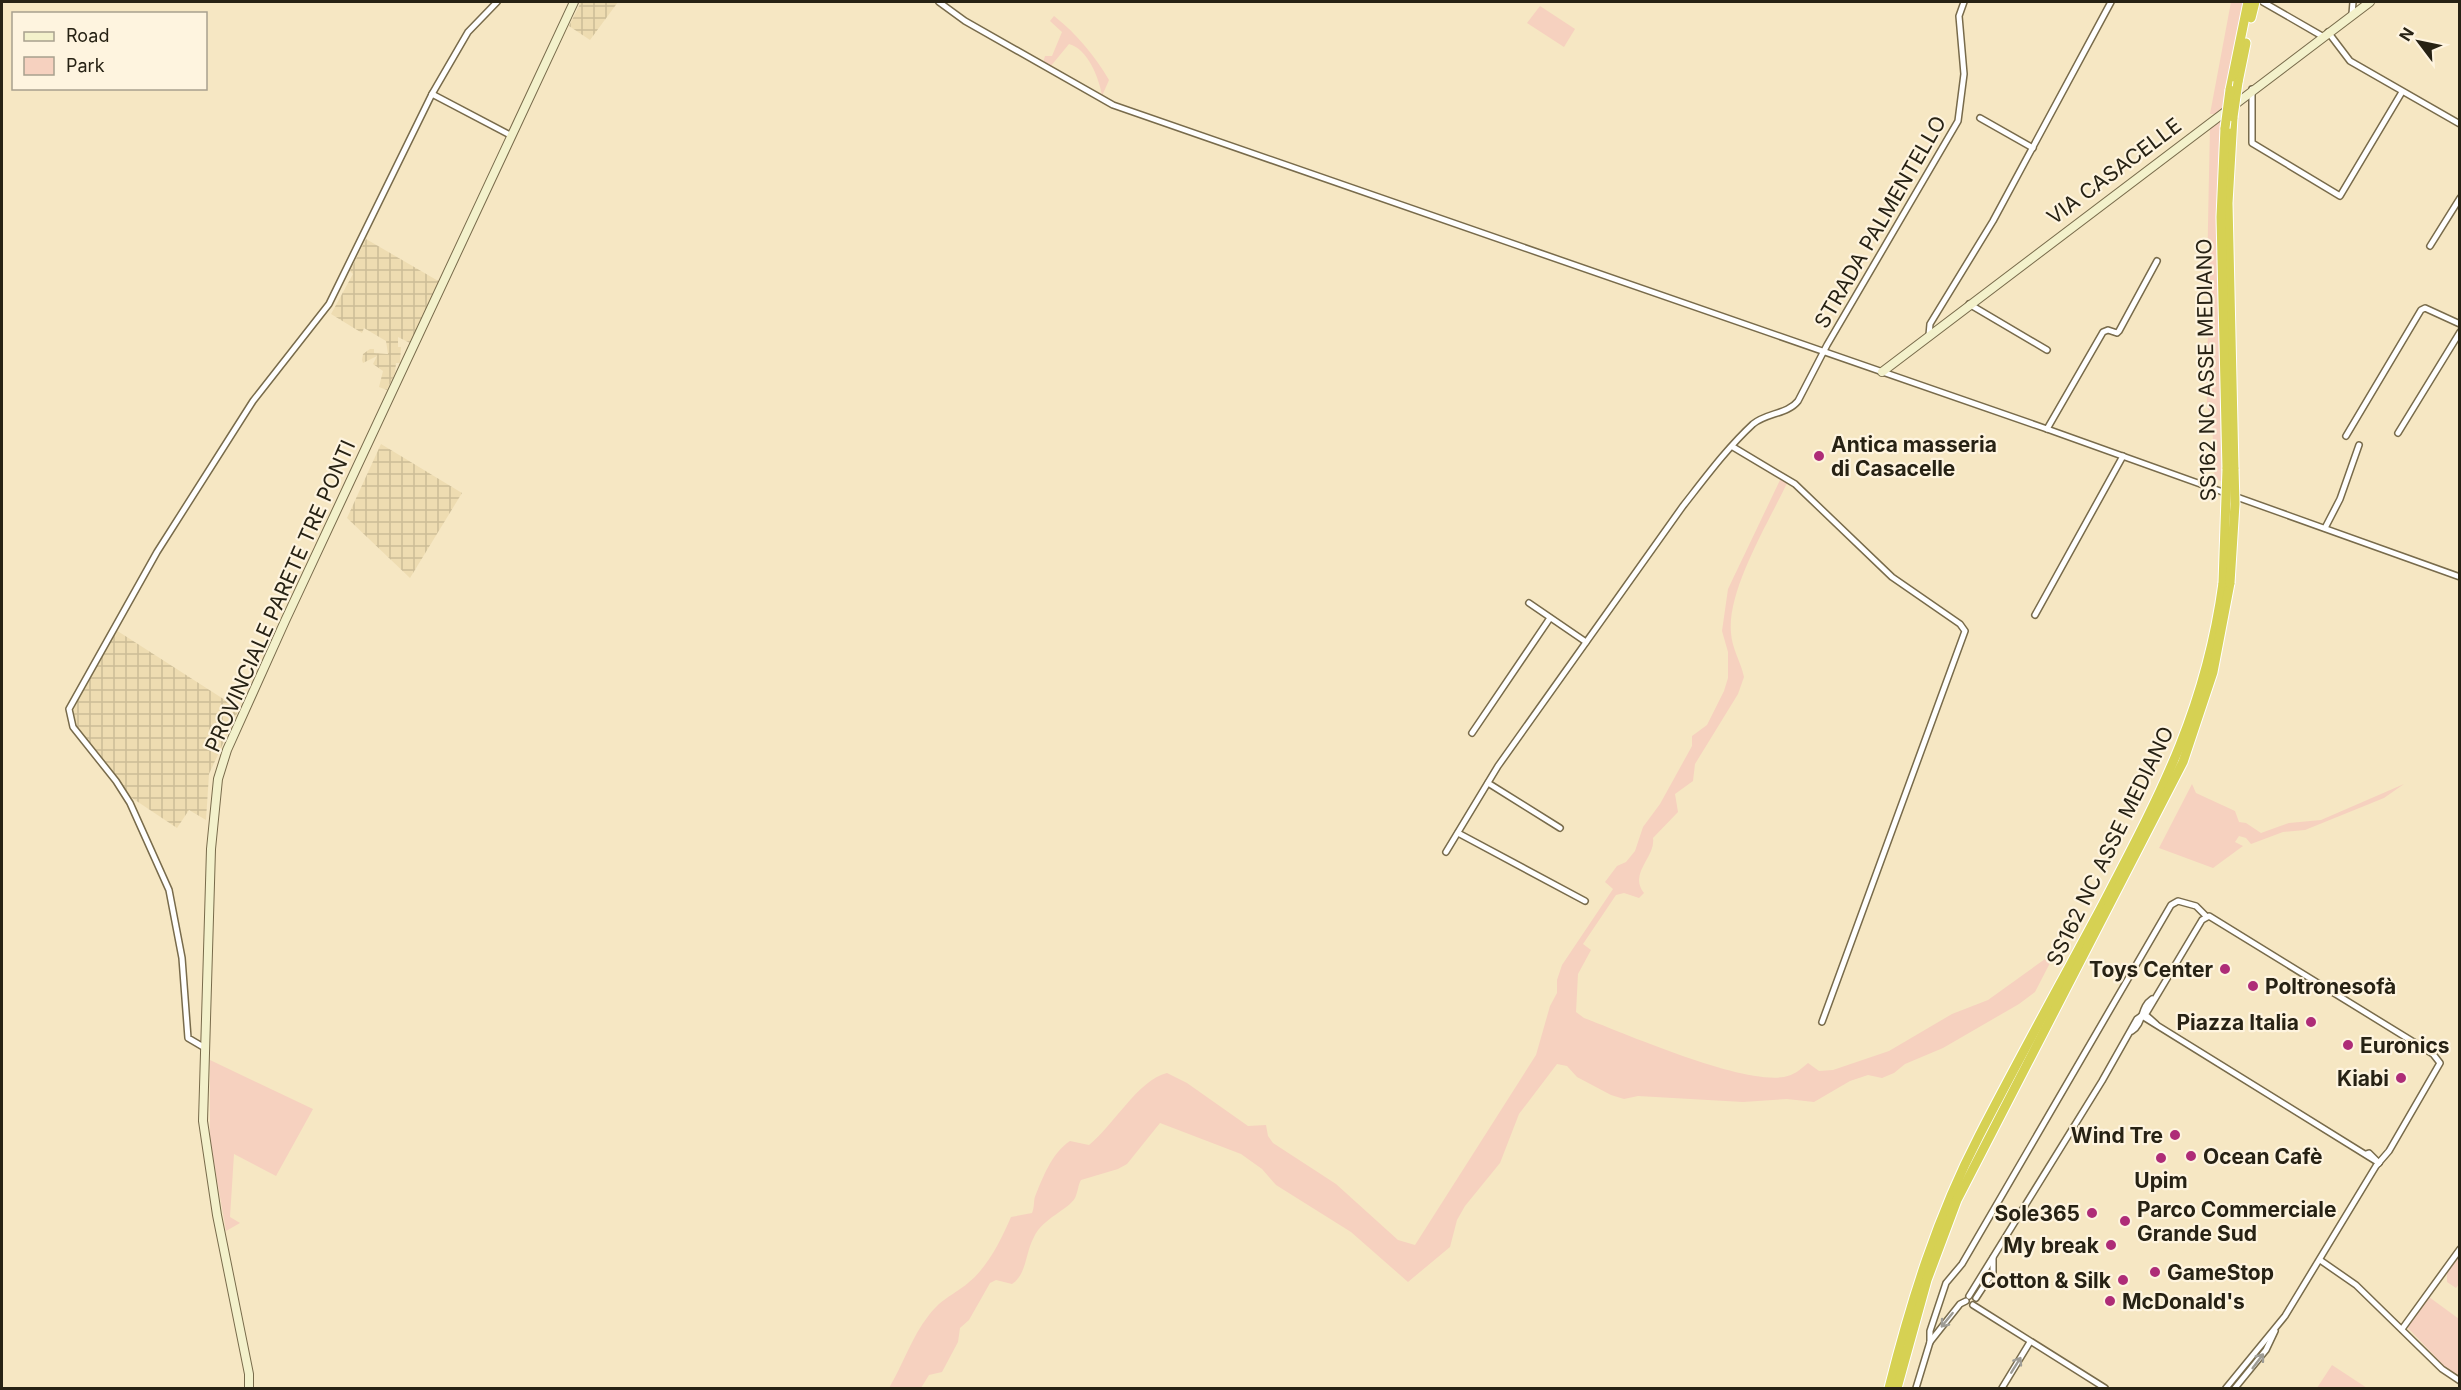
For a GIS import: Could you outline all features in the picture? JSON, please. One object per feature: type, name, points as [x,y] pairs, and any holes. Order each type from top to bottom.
[{"type":"highway","name":"SS162 NC ASSE MEDIANO","points":[[2231,469],[2221,217],[2225,128],[2230,90],[2248,2]]},
{"type":"highway","name":"SS162 NC ASSE MEDIANO","points":[[1889,1389],[1914,1309],[1958,1200],[2141,838],[2178,756],[2209,676],[2226,583],[2231,469],[2228,203],[2233,117],[2255,2]]},
{"type":"highway","name":"SS162 NC ASSE MEDIANO","points":[[1897,1389],[1902,1353]]},
{"type":"street","points":[[205,1048],[191,1042],[187,1035],[182,958],[169,890],[130,803],[116,781],[73,727],[69,709],[157,552],[253,401],[329,304],[432,94],[468,32],[497,2]]},
{"type":"street","name":"PROVINCIALE PARETE TRE PONTI","points":[[249,1389],[249,1374],[217,1215],[203,1121],[213,808],[227,750],[574,2]]},
{"type":"street","points":[[939,2],[965,21],[1113,105],[1590,273],[2047,429],[2460,577]]},
{"type":"street","name":"STRADA PALMENTELLO","points":[[1446,852],[1488,783],[1683,506],[1754,424],[1776,412],[1794,406],[1958,122],[1964,74],[1959,16],[1964,2]]},
{"type":"street","points":[[1929,335],[1930,324],[1993,221],[2111,2]]},
{"type":"street","points":[[2263,2],[2274,5],[2325,34],[2350,60],[2460,124]]},
{"type":"street","points":[[2352,14],[2353,2]]},
{"type":"street","name":"VIA CASACELLE","points":[[1882,372],[2252,89],[2370,2]]},
{"type":"street","points":[[2252,89],[2252,143],[2340,196],[2402,92]]},
{"type":"street","points":[[432,94],[512,136]]},
{"type":"street","points":[[1980,118],[2033,148]]},
{"type":"street","points":[[2430,246],[2460,198]]},
{"type":"street","points":[[2047,429],[2103,332],[2106,330],[2117,333],[2119,331],[2157,261]]},
{"type":"street","points":[[1969,304],[2047,350]]},
{"type":"street","points":[[2346,436],[2423,308],[2460,324]]},
{"type":"street","points":[[2398,433],[2460,332]]},
{"type":"street","points":[[2325,528],[2340,499],[2359,445]]},
{"type":"street","points":[[1733,447],[1795,484],[1892,577],[1960,624],[1965,631],[1822,1022]]},
{"type":"street","points":[[2035,615],[2123,456]]},
{"type":"street","points":[[1529,603],[1586,642]]},
{"type":"street","points":[[1472,733],[1551,618]]},
{"type":"street","points":[[1488,783],[1560,828]]},
{"type":"street","points":[[1458,833],[1585,901]]},
{"type":"street","points":[[1916,1389],[1930,1342],[1930,1331],[1946,1283],[1962,1264],[2171,905],[2178,901],[2196,906],[2206,916],[2439,1059],[2438,1068],[2320,1260],[2275,1329],[2226,1388]]},
{"type":"street","points":[[1930,1342],[1967,1298],[2133,1031],[2149,1000],[2152,999],[2206,916]]},
{"type":"street","points":[[2142,1016],[2147,1016],[2156,1024],[2379,1163]]},
{"type":"street","points":[[2402,1329],[2460,1249]]},
{"type":"street","points":[[1967,1298],[1969,1305],[1975,1302],[1993,1272],[1992,1258]]},
{"type":"street","points":[[2320,1260],[2356,1285],[2442,1369],[2460,1381]]},
{"type":"street","points":[[1975,1302],[2030,1342],[2105,1389]]},
{"type":"street","points":[[2235,1389],[2266,1350],[2275,1329]]},
{"type":"street","points":[[2002,1389],[2030,1342]]},
{"type":"shaded area","points":[[581,2],[618,2],[590,40],[569,26]]},
{"type":"shaded area","points":[[366,239],[440,282],[410,343],[398,337],[398,347],[401,347],[400,363],[396,363],[395,373],[387,390],[379,387],[383,371],[373,364],[377,356],[363,363],[362,360],[363,354],[370,349],[374,349],[374,353],[388,354],[386,341],[364,328],[362,333],[331,314],[353,274],[350,271]]},
{"type":"shaded area","points":[[381,444],[462,493],[410,578],[347,518]]},
{"type":"shaded area","points":[[116,630],[239,709],[209,774],[206,820],[189,810],[177,828],[126,794],[75,727],[71,717],[79,697]]},
{"type":"green space","points":[[2231,2],[2244,2],[2224,107],[2215,114],[2210,114]]},
{"type":"green space","points":[[1540,6],[1575,29],[1564,47],[1527,23]]},
{"type":"green space","points":[[1054,16],[1084,45],[1109,80],[1102,96],[1092,65],[1076,47],[1069,44],[1050,67],[1043,63],[1045,56],[1052,56],[1062,32],[1050,21]]},
{"type":"green space","points":[[2221,118],[2218,203],[2221,481],[2215,478],[2214,471],[2212,415],[2207,408],[2206,356],[2210,320],[2207,274],[2210,125]]},
{"type":"green space","points":[[1781,478],[1788,481],[1742,576],[1732,616],[1732,639],[1744,677],[1738,694],[1695,764],[1693,781],[1675,794],[1678,812],[1653,838],[1651,852],[1639,879],[1644,893],[1639,898],[1624,893],[1616,895],[1583,944],[1591,950],[1578,974],[1576,1012],[1584,1018],[1713,1066],[1765,1077],[1784,1077],[1797,1072],[1808,1063],[1819,1071],[1833,1070],[1889,1051],[1952,1014],[1988,1000],[2045,959],[2051,961],[2035,992],[2019,1004],[1943,1048],[1905,1064],[1894,1073],[1882,1078],[1868,1075],[1850,1081],[1814,1102],[1787,1099],[1743,1102],[1638,1096],[1624,1099],[1611,1095],[1577,1077],[1567,1066],[1557,1064],[1519,1114],[1500,1163],[1465,1206],[1457,1220],[1450,1247],[1408,1282],[1351,1232],[1276,1185],[1262,1169],[1241,1154],[1160,1123],[1127,1164],[1081,1180],[1072,1202],[1038,1230],[1017,1280],[1012,1284],[996,1280],[990,1283],[969,1320],[960,1328],[958,1342],[942,1372],[929,1375],[921,1388],[889,1388],[929,1315],[982,1269],[1011,1217],[1032,1213],[1035,1196],[1042,1179],[1058,1152],[1070,1141],[1089,1145],[1146,1084],[1167,1073],[1187,1083],[1248,1126],[1266,1125],[1268,1136],[1273,1143],[1336,1184],[1398,1240],[1415,1245],[1536,1055],[1550,1006],[1557,993],[1557,980],[1562,965],[1613,889],[1605,882],[1617,866],[1626,862],[1635,851],[1643,827],[1660,804],[1692,746],[1692,736],[1707,725],[1724,691],[1728,678],[1728,652],[1722,631],[1728,589]]},
{"type":"green space","points":[[2192,784],[2196,793],[2235,811],[2239,822],[2246,823],[2261,833],[2289,823],[2321,820],[2404,784],[2384,798],[2305,830],[2283,832],[2251,844],[2246,838],[2239,836],[2235,842],[2243,846],[2213,868],[2159,848]]},
{"type":"green space","points":[[210,1060],[313,1109],[276,1176],[234,1154],[230,1217],[240,1223],[226,1231],[210,1140]]},
{"type":"green space","points":[[2459,1255],[2459,1284],[2456,1288],[2447,1282],[2447,1272]]},
{"type":"green space","points":[[2429,1297],[2459,1319],[2459,1375],[2447,1369],[2407,1327]]},
{"type":"green space","points":[[2332,1365],[2367,1388],[2317,1388]]},
{"type":"place","name":"Antica masseria di Casacelle","points":[[1819,456]]},
{"type":"place","name":"Toys Center","points":[[2225,969]]},
{"type":"place","name":"Poltronesofà","points":[[2253,986]]},
{"type":"place","name":"Piazza Italia","points":[[2311,1022]]},
{"type":"place","name":"Euronics","points":[[2348,1045]]},
{"type":"place","name":"Kiabi","points":[[2401,1078]]},
{"type":"place","name":"Wind Tre","points":[[2175,1135]]},
{"type":"place","name":"Ocean Cafè","points":[[2191,1156]]},
{"type":"place","name":"Upim","points":[[2161,1158]]},
{"type":"place","name":"Sole365","points":[[2092,1213]]},
{"type":"place","name":"Parco Commerciale Grande Sud","points":[[2125,1221]]},
{"type":"place","name":"My break","points":[[2111,1245]]},
{"type":"place","name":"GameStop","points":[[2155,1272]]},
{"type":"place","name":"Cotton & Silk","points":[[2123,1280]]},
{"type":"place","name":"McDonald's","points":[[2110,1301]]}]
